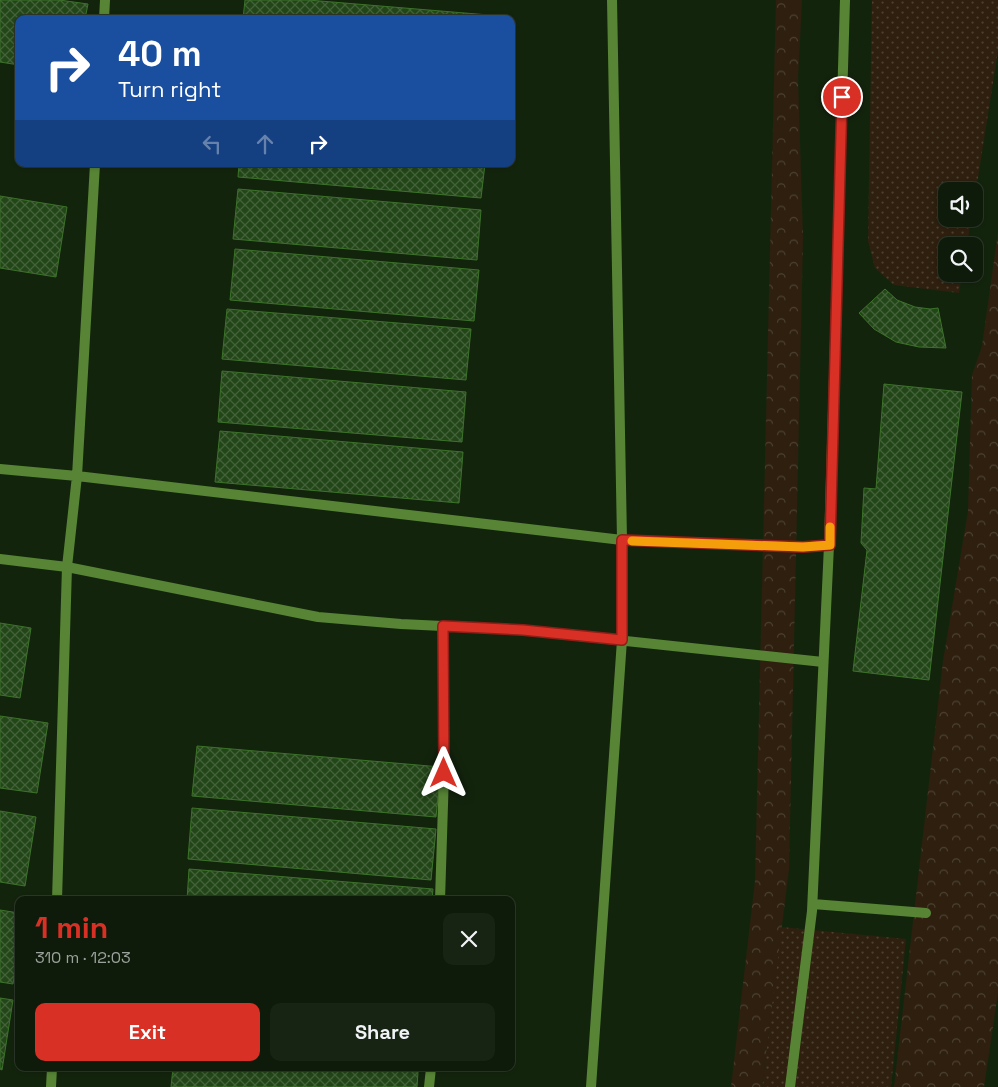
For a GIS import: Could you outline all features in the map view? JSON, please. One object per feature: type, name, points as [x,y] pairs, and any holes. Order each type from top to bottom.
[{"type":"street","points":[[104,15],[105,0]]},
{"type":"street","points":[[591,1087],[622,640],[622,540],[612,0]]},
{"type":"street","points":[[790,1087],[813,904],[830,545],[845,0]]},
{"type":"street","points":[[57,896],[67,567],[77,476],[95,167]]},
{"type":"street","points":[[0,469],[77,476],[622,540],[803,547],[830,545]]},
{"type":"street","points":[[0,558],[67,567],[318,617],[523,630],[823,662]]},
{"type":"street","points":[[440,896],[444,773],[443,626]]},
{"type":"street","points":[[813,904],[926,913]]},
{"type":"street","points":[[51,1087],[52,1071]]},
{"type":"street","points":[[429,1087],[430,1071]]},
{"type":"green space","points":[[776,0],[802,0],[798,79],[803,238],[789,869],[762,1087],[731,1087],[755,881]]},
{"type":"green space","points":[[872,0],[998,0],[998,51],[977,182],[938,182],[938,227],[970,227],[968,237],[938,237],[938,282],[961,282],[959,293],[894,285],[875,268],[868,241]]},
{"type":"green space","points":[[998,232],[998,993],[984,1087],[894,1087],[943,661],[968,511],[972,375],[982,346]]},
{"type":"green space","points":[[781,927],[906,939],[891,1087],[762,1087]]},
{"type":"building","points":[[0,0],[59,0],[88,4],[86,15],[15,15],[15,64],[0,62]]},
{"type":"building","points":[[245,0],[308,0],[489,15],[243,15]]},
{"type":"building","points":[[239,167],[485,167],[481,198],[238,177]]},
{"type":"building","points":[[238,189],[481,210],[477,260],[233,239]]},
{"type":"building","points":[[0,196],[67,207],[56,277],[0,268]]},
{"type":"building","points":[[235,249],[479,270],[474,321],[230,300]]},
{"type":"building","points":[[885,289],[897,300],[915,307],[938,308],[946,348],[919,347],[896,342],[874,329],[859,313]]},
{"type":"building","points":[[227,309],[471,329],[466,380],[222,359]]},
{"type":"building","points":[[222,371],[466,392],[462,442],[218,422]]},
{"type":"building","points":[[884,384],[962,392],[929,680],[853,671],[867,550],[861,543],[864,488],[876,489]]},
{"type":"building","points":[[220,431],[463,452],[459,503],[215,482]]},
{"type":"building","points":[[0,623],[31,628],[20,698],[0,695]]},
{"type":"building","points":[[0,716],[48,723],[37,793],[0,788]]},
{"type":"building","points":[[197,746],[441,767],[436,817],[192,796]]},
{"type":"building","points":[[192,808],[436,829],[431,880],[188,859]]},
{"type":"building","points":[[0,811],[36,817],[25,886],[0,882]]},
{"type":"building","points":[[189,869],[433,889],[432,896],[187,896]]},
{"type":"building","points":[[0,910],[15,912],[15,972],[13,984],[0,982]]},
{"type":"building","points":[[0,998],[13,1000],[2,1070],[0,1069]]},
{"type":"building","points":[[173,1071],[418,1072],[417,1087],[171,1087]]},
{"type":"slow traffic","points":[[632,541],[803,547],[830,545],[830,527]]},
{"type":"route","points":[[444,773],[443,626],[523,630],[622,640],[622,540],[803,547],[830,545],[842,97]]}]
